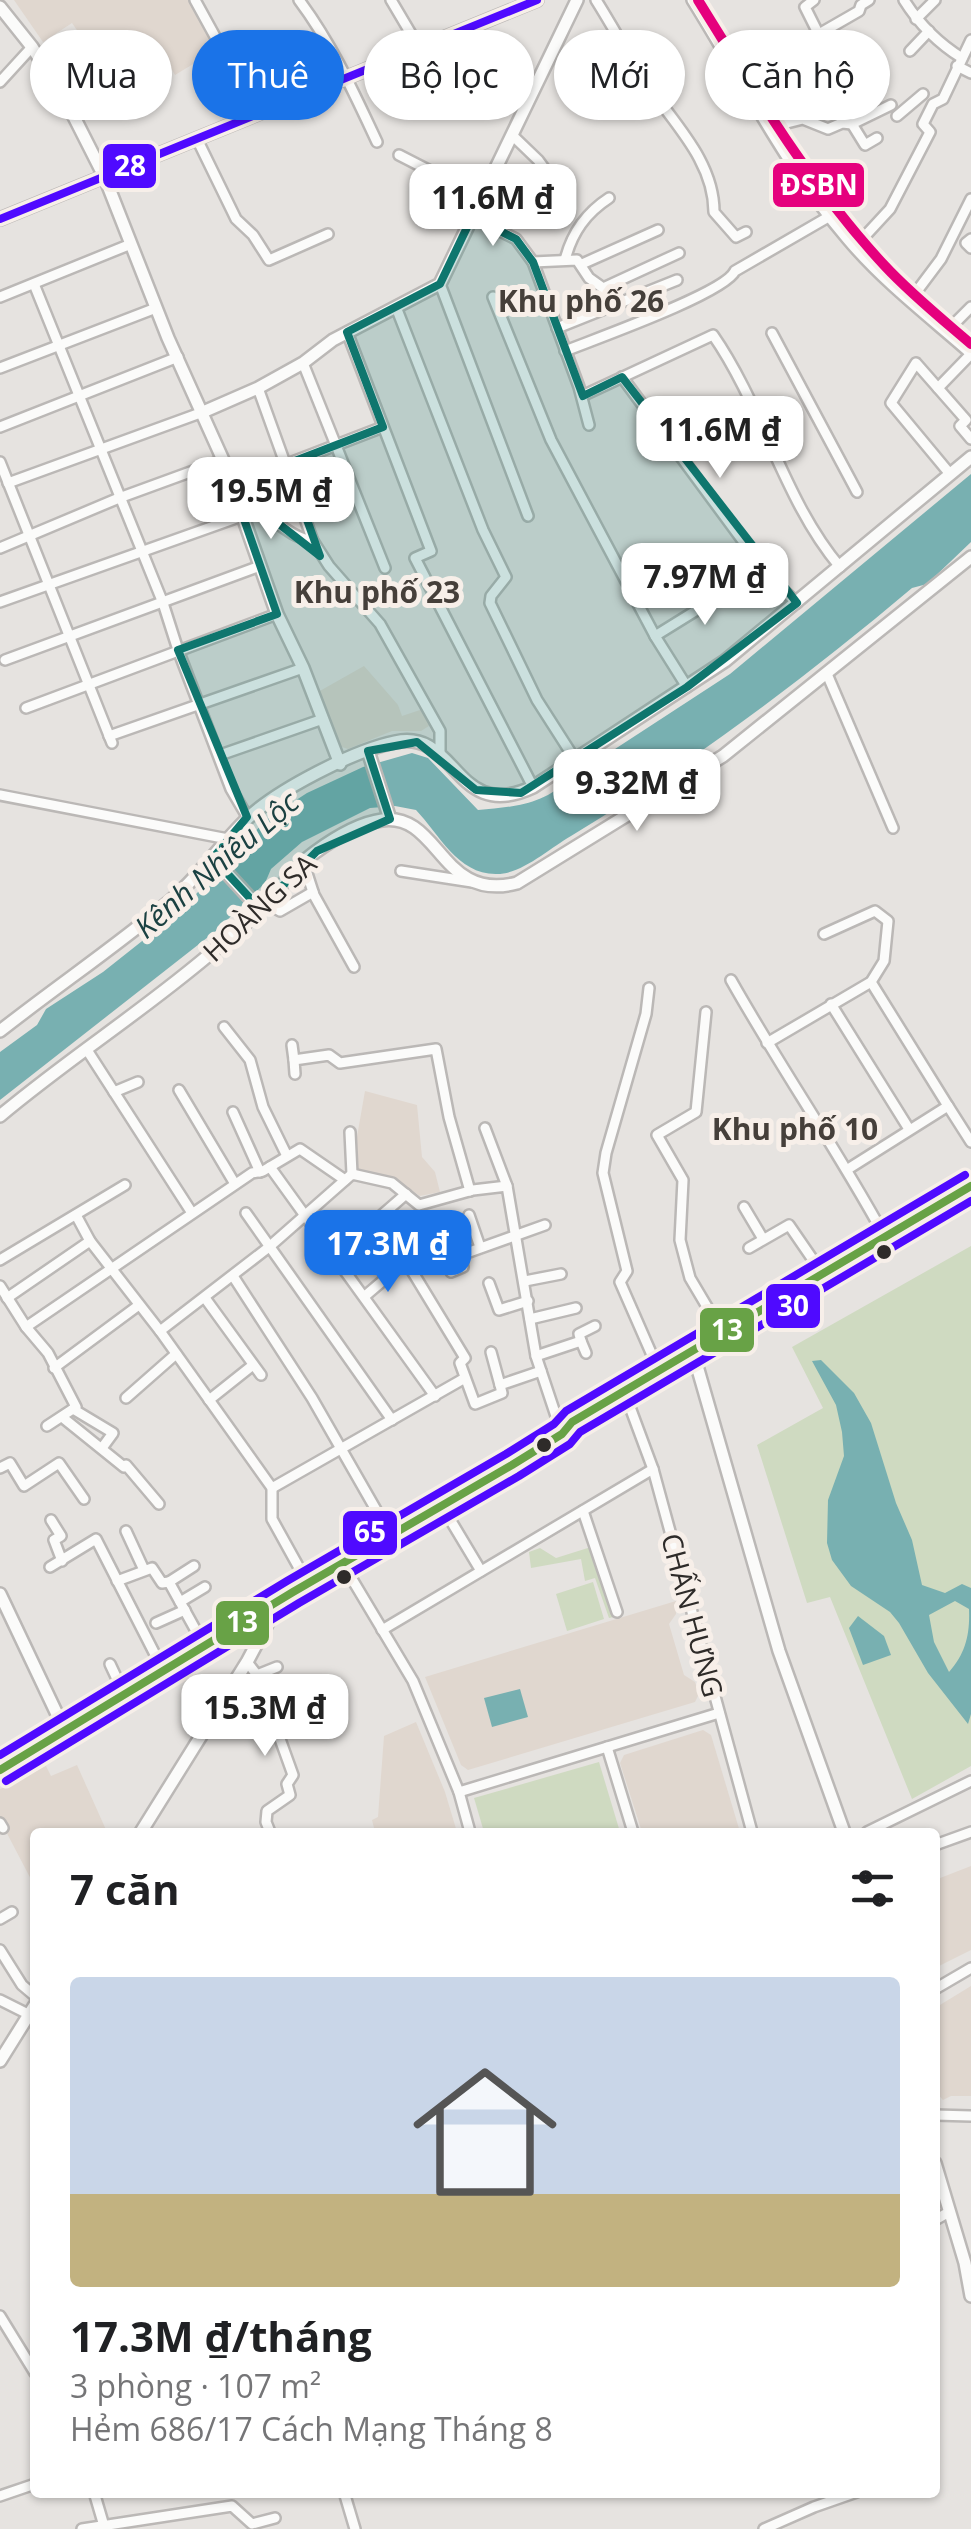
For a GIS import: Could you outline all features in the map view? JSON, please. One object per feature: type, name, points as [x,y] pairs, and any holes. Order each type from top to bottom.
[{"type":"main road","points":[[562,1434],[572,1422],[971,1186]]},
{"type":"main road","points":[[0,1769],[280,1600],[971,1197]]},
{"type":"main road","points":[[950,1210],[971,1207]]},
{"type":"street","points":[[195,0],[211,30]]},
{"type":"street","points":[[299,0],[318,25],[377,142]]},
{"type":"street","points":[[392,0],[408,30]]},
{"type":"street","points":[[466,30],[537,0]]},
{"type":"street","points":[[8,483],[258,388],[347,332],[440,284],[577,0]]},
{"type":"street","points":[[596,0],[647,84],[692,146],[714,193],[714,212],[736,237],[746,232]]},
{"type":"street","points":[[692,0],[830,216],[875,269],[971,354],[938,388]]},
{"type":"street","points":[[813,0],[805,7],[817,30]]},
{"type":"street","points":[[826,30],[859,11],[860,5],[869,0]]},
{"type":"street","points":[[904,0],[916,19],[971,74]]},
{"type":"street","points":[[916,19],[935,0]]},
{"type":"street","points":[[0,7],[30,44]]},
{"type":"street","points":[[910,51],[928,31]]},
{"type":"street","points":[[866,234],[890,209],[930,132],[924,124],[933,104],[943,98],[971,40]]},
{"type":"street","points":[[0,82],[30,49]]},
{"type":"street","points":[[344,79],[364,71]]},
{"type":"street","points":[[897,116],[923,94]]},
{"type":"street","points":[[783,124],[803,119],[828,129],[842,123],[852,124],[891,105]]},
{"type":"street","points":[[76,120],[105,178],[156,308],[223,460],[277,614],[303,668],[340,764]]},
{"type":"street","points":[[0,219],[242,120]]},
{"type":"street","points":[[852,124],[864,145],[876,138]]},
{"type":"street","points":[[512,135],[538,160],[568,201]]},
{"type":"street","points":[[197,138],[236,219],[253,234],[269,260],[328,234]]},
{"type":"street","points":[[398,154],[481,197]]},
{"type":"street","points":[[824,184],[848,166],[858,180]]},
{"type":"street","points":[[565,260],[578,227],[609,198]]},
{"type":"street","points":[[918,291],[941,259],[971,199]]},
{"type":"street","points":[[566,351],[708,292],[731,280],[735,271],[830,216]]},
{"type":"street","points":[[472,217],[516,239],[532,262],[589,425]]},
{"type":"street","points":[[582,264],[658,230]]},
{"type":"street","points":[[0,297],[131,244]]},
{"type":"street","points":[[603,288],[678,253]]},
{"type":"street","points":[[532,262],[572,258],[603,288],[611,306]]},
{"type":"street","points":[[557,328],[676,280]]},
{"type":"street","points":[[34,284],[163,603],[231,789],[248,818]]},
{"type":"street","points":[[440,284],[528,516]]},
{"type":"street","points":[[493,296],[551,440],[655,636],[687,688]]},
{"type":"street","points":[[396,307],[483,530],[506,577],[490,603],[537,700],[576,761]]},
{"type":"street","points":[[953,325],[971,307]]},
{"type":"street","points":[[0,368],[156,308]]},
{"type":"street","points":[[347,332],[431,552],[416,558],[533,787]]},
{"type":"street","points":[[772,333],[856,492]]},
{"type":"street","points":[[582,396],[713,335],[768,435],[817,540],[840,567]]},
{"type":"street","points":[[0,427],[178,356]]},
{"type":"street","points":[[303,363],[385,568]]},
{"type":"street","points":[[950,474],[892,403],[916,364],[966,420],[960,426],[971,439]]},
{"type":"street","points":[[622,378],[771,579],[797,603]]},
{"type":"street","points":[[258,388],[313,541],[329,566],[380,624],[440,730],[440,755]]},
{"type":"street","points":[[287,464],[384,426]]},
{"type":"street","points":[[0,1031],[217,862],[228,839],[248,818],[287,790],[340,764],[408,741],[423,744],[440,755],[468,784],[485,794],[508,796],[533,787],[687,688],[797,603],[971,456]]},
{"type":"street","points":[[0,548],[223,460]]},
{"type":"street","points":[[0,462],[110,739],[303,668]]},
{"type":"street","points":[[238,502],[256,506],[297,538],[313,541]]},
{"type":"street","points":[[0,602],[242,516]]},
{"type":"street","points":[[401,870],[504,886],[529,877],[724,756],[971,557]]},
{"type":"street","points":[[6,660],[260,566]]},
{"type":"street","points":[[655,636],[734,587]]},
{"type":"street","points":[[26,708],[277,614]]},
{"type":"street","points":[[828,674],[892,828]]},
{"type":"street","points":[[220,755],[323,719]]},
{"type":"street","points":[[370,757],[388,814],[421,832],[450,866],[474,883]]},
{"type":"street","points":[[0,795],[228,839]]},
{"type":"street","name":"HOÀNG SA","points":[[0,1116],[189,972],[304,861],[388,814]]},
{"type":"street","points":[[304,861],[313,892],[354,966]]},
{"type":"street","points":[[217,862],[259,904],[280,912],[313,892]]},
{"type":"street","points":[[767,1044],[871,982],[884,961],[888,920],[875,911],[824,934]]},
{"type":"street","points":[[731,980],[767,1044],[848,1169],[885,1237]]},
{"type":"street","points":[[871,982],[971,1142]]},
{"type":"street","points":[[649,988],[646,1014],[603,1173],[626,1271],[620,1282],[659,1371]]},
{"type":"street","points":[[831,1004],[909,1130]]},
{"type":"street","points":[[706,1012],[696,1112],[656,1134],[683,1180],[680,1240],[690,1278],[722,1332]]},
{"type":"street","points":[[224,1027],[250,1060],[262,1106],[287,1156]]},
{"type":"street","points":[[292,1044],[295,1074]]},
{"type":"street","points":[[294,1060],[329,1056],[340,1063],[436,1049],[470,1191]]},
{"type":"street","points":[[87,1050],[192,1213]]},
{"type":"street","points":[[114,1092],[138,1082]]},
{"type":"street","points":[[179,1090],[235,1184]]},
{"type":"street","points":[[848,1169],[948,1106]]},
{"type":"street","points":[[233,1112],[265,1169],[336,1255],[435,1396]]},
{"type":"street","points":[[485,1128],[507,1186],[536,1356],[562,1434]]},
{"type":"street","points":[[160,1331],[269,1247],[348,1177],[350,1132]]},
{"type":"street","points":[[26,1327],[235,1184],[300,1149],[348,1177],[392,1182],[420,1205],[470,1191],[507,1186]]},
{"type":"street","points":[[0,1260],[125,1184]]},
{"type":"street","points":[[336,1255],[406,1194]]},
{"type":"street","points":[[744,1207],[763,1239]]},
{"type":"street","points":[[246,1213],[392,1420]]},
{"type":"street","points":[[76,1215],[90,1241],[272,1488],[272,1519],[308,1584]]},
{"type":"street","points":[[469,1216],[480,1246]]},
{"type":"street","points":[[460,1255],[544,1225]]},
{"type":"street","points":[[749,1248],[783,1227],[794,1228],[822,1273]]},
{"type":"street","points":[[7,1298],[90,1241]]},
{"type":"street","points":[[451,1272],[463,1267],[458,1243]]},
{"type":"street","points":[[365,1296],[406,1261],[465,1358],[460,1363],[474,1404],[502,1393],[491,1352]]},
{"type":"street","points":[[525,1281],[561,1274]]},
{"type":"street","points":[[233,1276],[275,1339],[391,1536]]},
{"type":"street","points":[[489,1284],[499,1310],[528,1302]]},
{"type":"street","points":[[0,1286],[48,1353],[76,1407],[46,1426]]},
{"type":"street","points":[[206,1298],[261,1374]]},
{"type":"street","points":[[54,1368],[139,1305]]},
{"type":"street","points":[[530,1319],[576,1308]]},
{"type":"street","points":[[586,1353],[578,1334],[595,1326]]},
{"type":"street","points":[[536,1356],[581,1341]]},
{"type":"street","points":[[126,1398],[176,1354]]},
{"type":"street","points":[[695,1360],[779,1651],[843,1828]]},
{"type":"street","points":[[209,1400],[253,1365]]},
{"type":"street","points":[[500,1385],[541,1371]]},
{"type":"street","points":[[272,1488],[465,1378]]},
{"type":"street","name":"CHẤN HƯNG","points":[[627,1399],[653,1470],[751,1828]]},
{"type":"street","points":[[73,1410],[114,1433],[102,1448]]},
{"type":"street","points":[[62,1416],[125,1466],[159,1504]]},
{"type":"street","points":[[5,1466],[24,1486],[59,1463],[84,1499]]},
{"type":"street","points":[[382,1630],[653,1470]]},
{"type":"street","points":[[442,1506],[481,1572]]},
{"type":"street","points":[[583,1511],[617,1612]]},
{"type":"street","points":[[52,1520],[61,1536],[54,1540],[62,1561]]},
{"type":"street","points":[[126,1531],[144,1570]]},
{"type":"street","points":[[50,1567],[96,1539],[164,1672]]},
{"type":"street","points":[[343,1564],[412,1681],[469,1828]]},
{"type":"street","points":[[117,1581],[152,1568],[162,1583],[170,1582],[194,1566]]},
{"type":"street","points":[[170,1582],[205,1647]]},
{"type":"street","points":[[156,1624],[205,1586]]},
{"type":"street","points":[[0,1594],[65,1731]]},
{"type":"street","points":[[144,1828],[248,1662],[280,1600]]},
{"type":"street","points":[[248,1662],[257,1675],[293,1776],[287,1784],[290,1795],[267,1811],[268,1828]]},
{"type":"street","points":[[110,1664],[125,1696]]},
{"type":"street","points":[[257,1675],[277,1667]]},
{"type":"street","points":[[458,1792],[719,1713]]},
{"type":"street","points":[[608,1747],[632,1828]]},
{"type":"street","points":[[875,1828],[971,1781]]},
{"type":"street","points":[[940,1844],[971,1832]]},
{"type":"street","points":[[0,1918],[12,1912]]},
{"type":"street","points":[[0,1950],[30,1992]]},
{"type":"street","points":[[940,1986],[971,1968]]},
{"type":"street","points":[[0,2000],[30,2007]]},
{"type":"street","points":[[0,2061],[30,2013]]},
{"type":"street","points":[[940,2115],[971,2116]]},
{"type":"street","points":[[940,2180],[968,2264],[971,2296]]},
{"type":"street","points":[[940,2217],[949,2212]]},
{"type":"street","points":[[0,2316],[30,2365]]},
{"type":"street","points":[[0,2496],[30,2486]]},
{"type":"street","points":[[96,2498],[104,2526]]},
{"type":"street","points":[[350,2498],[355,2529]]},
{"type":"street","points":[[812,2498],[814,2506]]},
{"type":"street","points":[[764,2529],[839,2498]]},
{"type":"street","points":[[82,2529],[232,2506],[252,2524],[275,2518]]},
{"type":"highlighted area","points":[[472,217],[516,239],[533,262],[583,396],[622,377],[797,603],[687,687],[521,793],[476,790],[417,742],[368,751],[390,819],[317,851],[260,909],[213,858],[247,817],[178,650],[277,614],[238,502],[256,506],[320,556],[287,464],[383,427],[347,332],[440,284]]},
{"type":"shaded area","points":[[14,0],[190,0],[207,30],[192,30],[192,65],[175,75],[172,30],[77,30],[72,23],[61,30],[35,30]]},
{"type":"shaded area","points":[[364,666],[398,705],[402,716],[423,709],[432,724],[421,731],[392,731],[348,749],[339,746],[318,692]]},
{"type":"shaded area","points":[[365,1091],[417,1105],[422,1157],[435,1172],[440,1192],[420,1196],[395,1179],[351,1171]]},
{"type":"shaded area","points":[[676,1601],[676,1614],[669,1624],[684,1675],[695,1682],[699,1694],[695,1702],[468,1770],[461,1765],[425,1677]]},
{"type":"shaded area","points":[[416,1722],[456,1828],[374,1828],[384,1736]]},
{"type":"shaded area","points":[[703,1730],[711,1735],[739,1828],[641,1828],[620,1763],[624,1755]]},
{"type":"shaded area","points":[[77,1765],[105,1828],[30,1828],[30,1877],[0,1820],[0,1789],[46,1766],[51,1776]]},
{"type":"shaded area","points":[[971,1866],[971,1950],[940,1966],[940,1878]]},
{"type":"shaded area","points":[[971,1986],[971,2096],[943,2100],[940,2097],[940,2005]]},
{"type":"green space","points":[[971,1246],[971,1766],[912,1799],[830,1597],[807,1603],[757,1445],[823,1408],[792,1347]]},
{"type":"green space","points":[[591,1547],[614,1617],[609,1618],[595,1578],[585,1581],[581,1559],[531,1568],[529,1552],[540,1548],[556,1558]]},
{"type":"green space","points":[[593,1582],[604,1619],[567,1631],[556,1594]]},
{"type":"green space","points":[[599,1762],[619,1828],[483,1828],[474,1798]]},
{"type":"water","name":"Kênh Nhiêu Lộc","points":[[971,474],[971,542],[927,584],[912,588],[746,719],[616,808],[526,865],[497,874],[483,873],[460,861],[416,810],[395,806],[370,808],[302,842],[271,869],[265,883],[217,930],[0,1100],[0,1052],[37,1025],[46,1009],[103,972],[180,911],[267,819],[307,793],[363,767],[412,753],[428,758],[478,810],[515,806],[549,794],[730,674]]},
{"type":"water","points":[[821,1360],[854,1393],[871,1423],[912,1540],[922,1585],[945,1593],[962,1584],[971,1588],[968,1724],[928,1673],[890,1612],[851,1586],[832,1560],[827,1543],[828,1500],[844,1456],[842,1432],[836,1405],[812,1361]],"holes":[[[955,1601],[969,1609],[966,1643],[949,1672],[934,1642],[929,1615]]]},
{"type":"water","points":[[858,1616],[884,1636],[891,1655],[863,1665],[849,1628]]},
{"type":"water","points":[[520,1689],[528,1717],[492,1727],[484,1698]]},
{"type":"transit line","name":"28","points":[[0,219],[537,0]]},
{"type":"transit line","name":"ĐSBN","points":[[698,0],[785,138],[858,236],[895,276],[971,344]]},
{"type":"transit line","name":"65","points":[[0,1755],[506,1454],[554,1424],[566,1411],[965,1175]]},
{"type":"transit line","name":"13","points":[[0,1770],[512,1465],[562,1434],[572,1422],[971,1186]]},
{"type":"transit line","name":"30","points":[[6,1781],[299,1603],[519,1476],[570,1444],[580,1432],[971,1201]]},
{"type":"district","name":"Khu phố 26","points":[[581,300]]},
{"type":"district","name":"Khu phố 23","points":[[377,591]]},
{"type":"district","name":"Khu phố 10","points":[[795,1128]]}]
